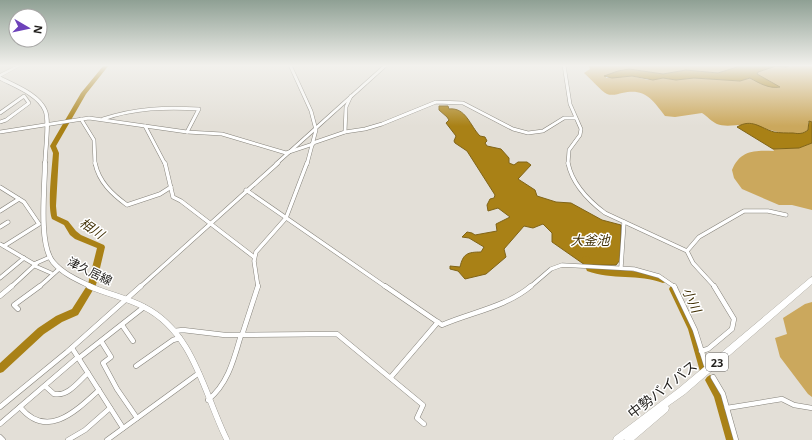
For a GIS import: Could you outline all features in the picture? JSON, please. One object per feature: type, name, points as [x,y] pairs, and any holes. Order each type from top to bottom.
[{"type":"highway","name":"中勢バイパス","points":[[617,440],[682,391],[812,280]]},
{"type":"highway","name":"中勢バイパス","points":[[628,440],[812,284]]},
{"type":"main road","name":"津久居線","points":[[16,86],[40,101],[46,110],[47,125],[44,243],[50,257],[59,269],[70,276],[124,300],[144,307],[161,318],[180,338],[191,354],[208,401],[227,440]]},
{"type":"street","points":[[208,401],[215,396],[231,369],[258,286],[253,269],[256,252],[286,218],[313,143],[315,127],[311,111],[299,86]]},
{"type":"street","points":[[0,407],[72,348],[362,86]]},
{"type":"street","points":[[567,86],[571,107],[575,118],[581,127],[581,131],[569,149],[568,164],[574,180],[593,203],[605,213],[687,251],[693,263],[716,288],[734,319],[732,329],[708,349],[701,351]]},
{"type":"street","points":[[345,132],[346,107],[351,95]]},
{"type":"street","points":[[0,113],[24,96],[29,102],[6,120],[0,122]]},
{"type":"street","points":[[0,132],[72,120],[102,119],[187,132],[222,134],[286,153],[345,132],[382,124],[436,102],[465,104],[513,129],[528,133],[543,131],[564,118],[575,118]]},
{"type":"street","points":[[102,119],[117,113],[144,108],[160,107],[200,109],[187,132]]},
{"type":"street","points":[[81,119],[94,141],[96,151],[94,160],[97,170],[111,193],[128,205],[160,194],[171,187]]},
{"type":"street","points":[[145,126],[165,162],[175,198],[254,257]]},
{"type":"street","points":[[0,187],[28,206],[39,224]]},
{"type":"street","points":[[246,190],[442,325],[487,310],[516,297],[558,265],[621,267],[659,275],[674,284],[695,330],[706,365]]},
{"type":"street","points":[[0,211],[19,199]]},
{"type":"street","points":[[687,251],[699,237],[744,211],[768,211],[786,215]]},
{"type":"street","points":[[0,227],[8,222]]},
{"type":"street","points":[[2,246],[44,222]]},
{"type":"street","points":[[621,267],[624,222]]},
{"type":"street","points":[[2,246],[51,273]]},
{"type":"street","points":[[0,296],[36,264],[50,257]]},
{"type":"street","points":[[0,278],[24,258]]},
{"type":"street","points":[[18,309],[14,305],[40,286],[59,269]]},
{"type":"street","points":[[0,424],[78,358],[144,307]]},
{"type":"street","points":[[391,377],[438,322]]},
{"type":"street","points":[[122,325],[133,341]]},
{"type":"street","points":[[173,332],[183,330],[220,335],[337,334],[391,377],[423,405],[417,418],[424,424]]},
{"type":"street","points":[[136,366],[173,340],[180,338]]},
{"type":"street","points":[[101,341],[111,357],[103,363],[117,389],[137,418]]},
{"type":"street","points":[[72,348],[123,428]]},
{"type":"street","points":[[45,386],[53,394],[61,395],[88,373]]},
{"type":"street","points":[[107,440],[199,373]]},
{"type":"street","points":[[713,377],[721,390],[736,440]]},
{"type":"street","points":[[20,407],[34,420],[51,421],[73,412],[99,390]]},
{"type":"street","points":[[727,408],[782,399],[794,405],[812,408]]},
{"type":"street","points":[[68,440],[84,430],[110,408]]},
{"type":"street","points":[[0,437],[3,440]]},
{"type":"shaded area","points":[[597,86],[774,86],[779,87],[777,86],[812,86],[812,122],[808,122],[808,130],[793,134],[749,125],[720,125],[713,122],[702,113],[675,117],[665,116],[647,96],[637,92],[611,95],[607,94]]},
{"type":"shaded area","points":[[812,143],[812,210],[792,205],[779,205],[742,189],[734,178],[732,170],[735,163],[744,155],[754,151],[774,151],[773,149],[799,148]]},
{"type":"shaded area","points":[[812,302],[812,397],[808,394],[780,357],[775,338],[787,334],[783,318],[805,304]]},
{"type":"water","points":[[766,86],[780,87],[776,87]]},
{"type":"water","name":"大釜池","points":[[439,106],[448,106],[449,109],[455,109],[464,114],[476,132],[480,136],[485,137],[487,141],[485,143],[487,146],[501,149],[509,158],[509,163],[514,165],[518,162],[527,162],[531,165],[518,179],[535,190],[537,196],[556,202],[571,203],[602,220],[621,225],[620,260],[616,265],[585,265],[552,242],[552,233],[543,224],[533,228],[524,226],[504,249],[506,257],[486,274],[465,279],[458,271],[450,269],[450,266],[460,267],[466,255],[469,253],[481,252],[484,247],[469,238],[462,237],[467,232],[475,235],[497,231],[496,224],[510,217],[498,208],[488,211],[487,205],[490,199],[494,198],[495,195],[467,151],[455,143],[454,141],[456,136],[446,123],[449,120],[439,110]]},
{"type":"water","points":[[809,121],[812,122],[812,143],[799,148],[773,149],[737,127],[747,123],[774,132],[799,134],[808,130]]},
{"type":"waterway","name":"相川","points":[[0,369],[41,331],[59,319],[75,312],[92,285],[101,247],[78,237],[66,223],[54,217],[53,206],[56,153],[53,146],[90,86]]},
{"type":"waterway","name":"小川","points":[[586,259],[590,269],[597,271],[642,275],[663,280]]},
{"type":"waterway","name":"小川","points":[[673,289],[692,329],[703,368]]},
{"type":"waterway","name":"小川","points":[[710,380],[718,395],[731,440]]}]
